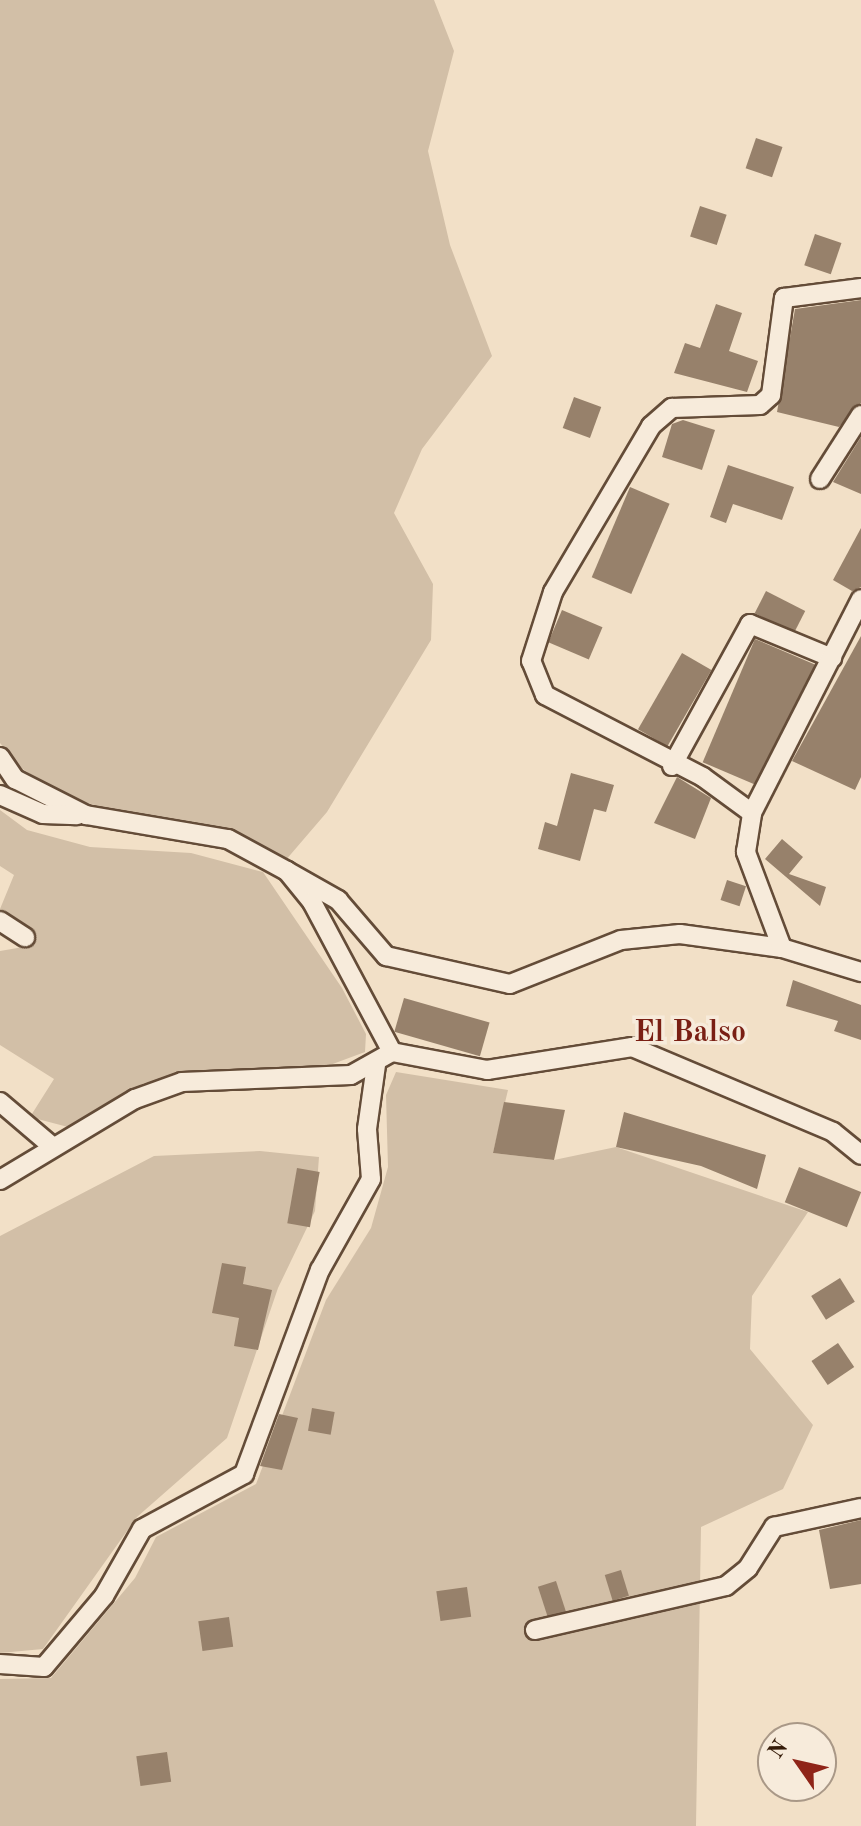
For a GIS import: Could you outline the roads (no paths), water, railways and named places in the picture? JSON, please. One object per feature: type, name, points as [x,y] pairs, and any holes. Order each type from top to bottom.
[{"type":"street","points":[[752,813],[703,777],[672,766],[545,695],[533,680],[531,661],[553,592],[651,426],[672,408],[760,405],[771,395],[784,298],[861,288]]},
{"type":"street","points":[[820,479],[861,415]]},
{"type":"street","points":[[782,948],[746,852],[752,813],[832,658],[853,632],[861,599]]},
{"type":"street","points":[[672,766],[750,624],[832,658]]},
{"type":"street","points":[[0,757],[15,779],[86,815]]},
{"type":"street","points":[[0,795],[43,814],[86,815],[228,839],[338,900],[386,956],[510,984],[621,940],[680,934],[782,948],[861,972]]},
{"type":"street","points":[[287,871],[312,902],[392,1052]]},
{"type":"street","points":[[0,921],[25,937]]},
{"type":"street","points":[[0,1180],[135,1099],[182,1082],[351,1075],[376,1065],[392,1052],[487,1070],[632,1047],[833,1132],[861,1155]]},
{"type":"street","points":[[0,1664],[44,1667],[104,1596],[142,1529],[244,1474],[320,1270],[371,1179],[367,1129],[376,1065]]},
{"type":"street","points":[[0,1102],[53,1147]]},
{"type":"street","points":[[535,1630],[726,1586],[748,1568],[774,1527],[861,1508]]},
{"type":"district","name":"El Balso","points":[[690,1033]]}]
